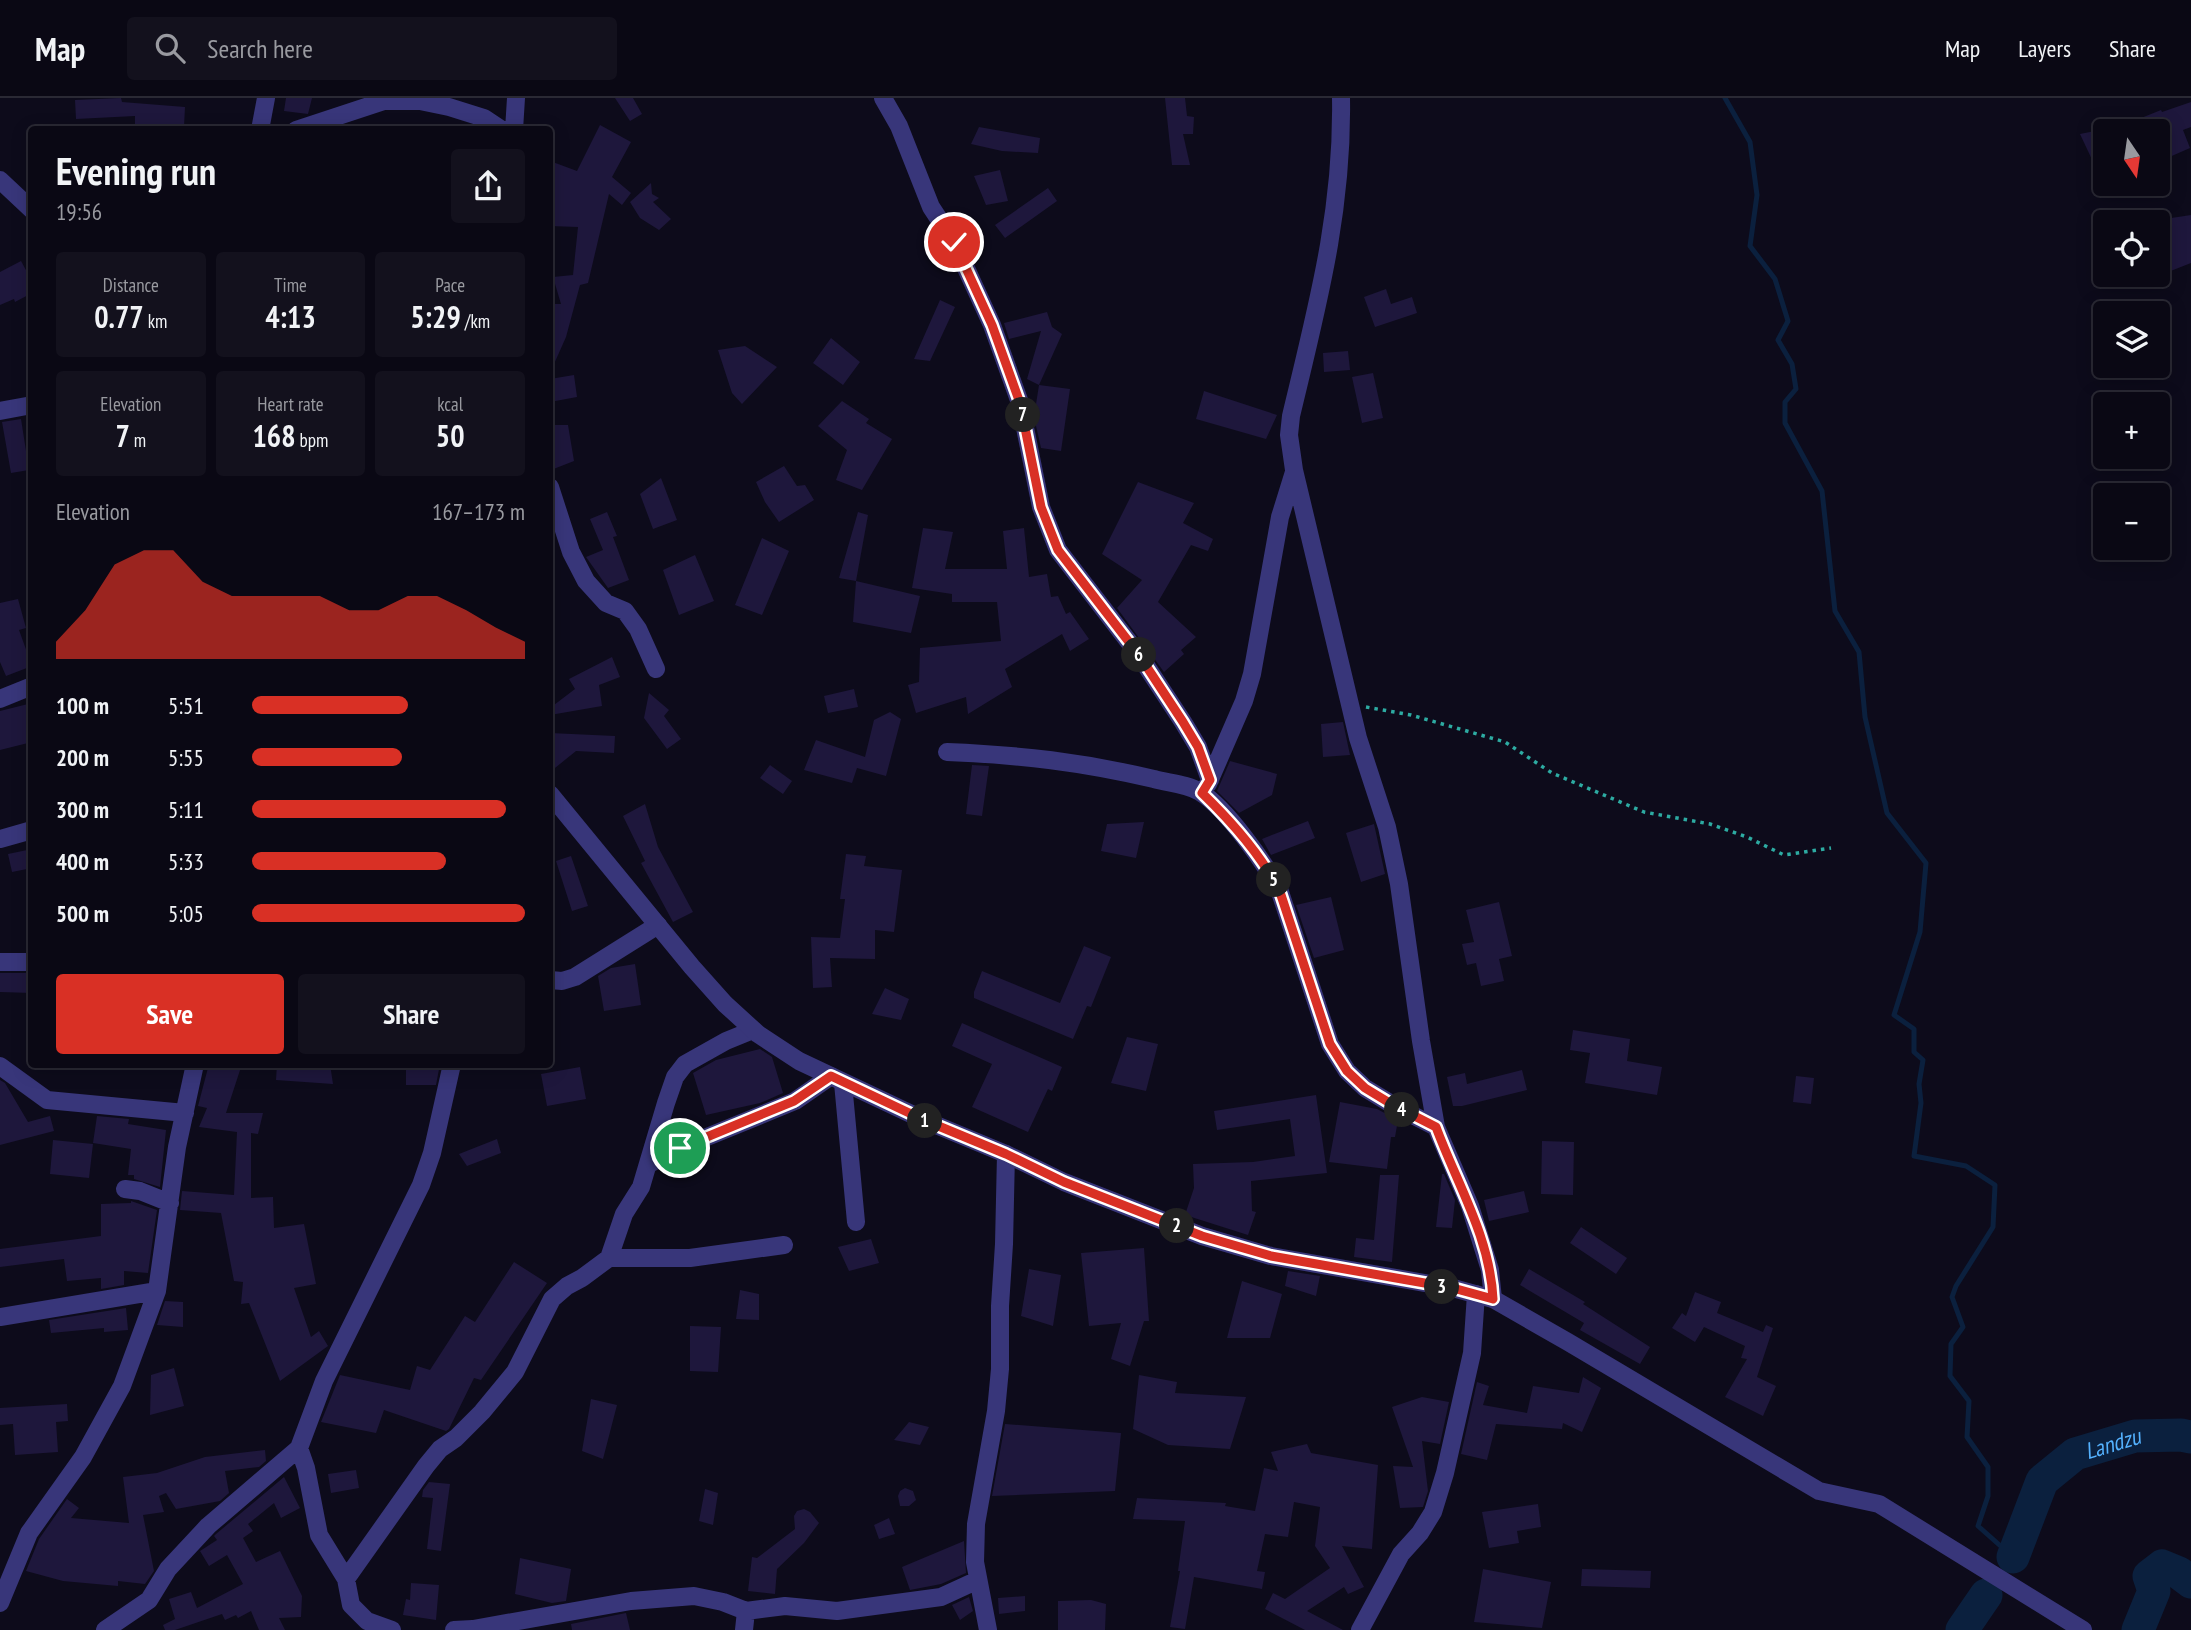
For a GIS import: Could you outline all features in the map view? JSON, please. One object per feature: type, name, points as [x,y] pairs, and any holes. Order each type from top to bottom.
[{"type":"street","points":[[261,126],[266,98]]},
{"type":"street","points":[[514,126],[516,98]]},
{"type":"street","points":[[883,98],[899,126],[932,206],[954,242],[992,325],[1020,403],[1041,507],[1058,550],[1139,655],[1198,747],[1206,786],[1224,814],[1271,873],[1280,892],[1330,1044],[1347,1071],[1365,1088],[1436,1127]]},
{"type":"street","points":[[1341,98],[1339,176],[1333,229],[1326,272],[1291,416],[1289,435],[1294,470],[1349,703],[1387,827],[1399,884],[1420,1041],[1436,1127],[1470,1206],[1490,1270],[1445,1473],[1433,1512],[1420,1533],[1401,1554],[1360,1630]]},
{"type":"street","points":[[308,126],[384,101],[419,101],[484,118],[496,126]]},
{"type":"street","points":[[0,180],[28,206]]},
{"type":"street","points":[[0,411],[28,406]]},
{"type":"street","points":[[1206,786],[1244,701],[1252,674],[1280,517],[1294,470]]},
{"type":"street","points":[[553,496],[571,552],[586,581],[606,603],[625,611],[638,629],[656,669]]},
{"type":"street","points":[[0,699],[28,688]]},
{"type":"street","points":[[947,752],[1032,756],[1206,786]]},
{"type":"street","points":[[553,798],[717,995],[753,1030],[799,1060],[924,1120],[1006,1154],[1064,1182],[1202,1236],[1271,1256],[1453,1288],[1484,1297],[1569,1342],[1819,1492],[1878,1504],[2084,1630]]},
{"type":"street","points":[[0,839],[28,831]]},
{"type":"street","points":[[553,980],[575,977],[657,925]]},
{"type":"street","points":[[0,962],[28,962]]},
{"type":"street","points":[[346,1579],[426,1466],[440,1449],[456,1438],[482,1412],[515,1372],[552,1299],[566,1286],[609,1258],[624,1214],[641,1187],[675,1077],[685,1064],[726,1041],[753,1030]]},
{"type":"street","points":[[0,1066],[47,1100],[185,1113]]},
{"type":"street","points":[[0,1603],[29,1534],[83,1457],[122,1386],[157,1292],[177,1147],[194,1068]]},
{"type":"street","points":[[105,1630],[149,1600],[168,1569],[208,1526],[299,1448],[324,1381],[421,1185],[432,1153],[451,1068]]},
{"type":"street","points":[[649,1164],[680,1148],[794,1101],[837,1079]]},
{"type":"street","points":[[837,1079],[856,1222]]},
{"type":"street","points":[[988,1630],[975,1562],[976,1524],[996,1411],[1000,1369],[1006,1154]]},
{"type":"street","points":[[125,1189],[140,1191],[170,1203]]},
{"type":"street","points":[[609,1258],[690,1258],[784,1245]]},
{"type":"street","points":[[0,1317],[157,1292]]},
{"type":"street","points":[[299,1448],[306,1468],[319,1535],[346,1579],[351,1605],[367,1621],[392,1630]]},
{"type":"street","points":[[454,1630],[631,1601],[694,1596],[723,1602],[746,1611],[785,1606],[837,1611],[941,1598],[978,1580]]},
{"type":"street","points":[[744,1630],[746,1611]]},
{"type":"path","points":[[1349,703],[1411,715],[1505,742],[1552,773],[1644,812],[1710,824],[1747,837],[1784,855],[1831,848]]},
{"type":"building","points":[[121,98],[122,102],[185,107],[184,126],[135,124],[135,116],[76,119],[75,100]]},
{"type":"building","points":[[286,98],[312,98],[308,114],[284,111]]},
{"type":"building","points":[[615,98],[633,98],[642,114],[630,121]]},
{"type":"building","points":[[1165,98],[1185,98],[1187,116],[1194,117],[1193,134],[1183,134],[1190,165],[1172,165]]},
{"type":"building","points":[[2191,102],[2191,127],[2183,130],[2190,148],[2170,157],[2170,119],[2139,119],[2161,110],[2162,112]]},
{"type":"building","points":[[600,125],[631,142],[612,177],[631,193],[622,205],[609,194],[588,283],[580,285],[566,337],[553,366],[553,304],[561,304],[553,277],[573,275],[578,227],[553,226],[553,162],[577,171]]},
{"type":"building","points":[[979,127],[1040,138],[1038,153],[1002,151],[971,144]]},
{"type":"building","points":[[2093,131],[2093,162],[2080,134]]},
{"type":"building","points":[[1000,170],[1008,201],[986,205],[974,176]]},
{"type":"building","points":[[651,183],[652,194],[659,198],[653,202],[671,219],[659,230],[640,218],[630,202]]},
{"type":"building","points":[[1048,188],[1057,201],[1005,238],[995,225]]},
{"type":"building","points":[[2191,215],[2191,263],[2170,271],[2170,218]]},
{"type":"building","points":[[21,261],[28,271],[28,295],[15,302],[14,299],[0,305],[0,272]]},
{"type":"building","points":[[1386,289],[1391,304],[1412,297],[1417,313],[1375,327],[1364,297]]},
{"type":"building","points":[[940,300],[955,307],[930,361],[914,359]]},
{"type":"building","points":[[1047,312],[1052,327],[1062,334],[1039,385],[1027,379],[1041,331],[1009,339],[1004,323]]},
{"type":"building","points":[[831,338],[860,362],[843,385],[813,363]]},
{"type":"building","points":[[745,346],[777,367],[742,404],[732,393],[718,350]]},
{"type":"building","points":[[1348,351],[1350,370],[1324,372],[1323,353]]},
{"type":"building","points":[[1373,373],[1383,418],[1362,423],[1352,377]]},
{"type":"building","points":[[574,375],[577,397],[553,401],[553,378]]},
{"type":"building","points":[[1039,385],[1070,389],[1061,451],[1041,448],[1034,417]]},
{"type":"building","points":[[1204,391],[1277,415],[1266,439],[1196,419]]},
{"type":"building","points":[[842,401],[869,419],[866,423],[892,439],[862,490],[836,480],[847,450],[818,426]]},
{"type":"building","points":[[21,419],[28,470],[11,473],[2,422]]},
{"type":"building","points":[[553,425],[568,425],[574,461],[553,469]]},
{"type":"building","points":[[784,466],[797,486],[805,485],[814,500],[779,522],[765,502],[756,482]]},
{"type":"building","points":[[661,478],[677,520],[653,529],[640,494]]},
{"type":"building","points":[[1138,482],[1194,503],[1183,523],[1213,539],[1208,551],[1191,545],[1158,602],[1196,637],[1181,650],[1184,654],[1164,672],[1117,608],[1142,580],[1102,554]]},
{"type":"building","points":[[607,512],[617,536],[613,537],[629,580],[608,588],[586,557],[603,550],[590,519]]},
{"type":"building","points":[[858,512],[868,515],[856,581],[839,578]]},
{"type":"building","points":[[923,528],[953,532],[945,569],[1007,569],[1003,531],[1024,528],[1029,577],[1047,574],[1051,597],[1058,596],[1066,614],[1070,612],[1089,639],[1070,651],[1062,634],[1005,669],[1012,687],[968,714],[966,697],[916,713],[908,685],[919,682],[920,648],[1001,641],[997,602],[952,602],[952,594],[912,588]]},
{"type":"building","points":[[762,538],[789,551],[762,615],[735,605]]},
{"type":"building","points":[[695,555],[714,601],[679,615],[663,570]]},
{"type":"building","points":[[856,581],[920,596],[911,633],[853,622]]},
{"type":"building","points":[[18,599],[26,628],[19,630],[28,655],[28,668],[6,676],[0,662],[0,603]]},
{"type":"building","points":[[612,657],[620,677],[599,685],[602,706],[553,714],[553,706],[575,689],[569,679]]},
{"type":"building","points":[[854,689],[858,707],[828,713],[824,696]]},
{"type":"building","points":[[649,693],[669,710],[664,716],[681,739],[667,749],[644,718]]},
{"type":"building","points":[[28,704],[28,743],[0,750],[0,711]]},
{"type":"building","points":[[890,712],[901,719],[886,776],[857,768],[852,783],[804,770],[816,740],[865,757],[874,720]]},
{"type":"building","points":[[1343,722],[1350,755],[1323,757],[1321,724]]},
{"type":"building","points":[[553,733],[615,736],[614,753],[576,751],[553,770]]},
{"type":"building","points":[[1230,761],[1277,774],[1272,795],[1239,813],[1217,791]]},
{"type":"building","points":[[770,765],[792,781],[783,794],[760,778]]},
{"type":"building","points":[[972,765],[989,766],[982,816],[966,814]]},
{"type":"building","points":[[645,804],[658,847],[693,912],[673,922],[641,863],[645,861],[623,816]]},
{"type":"building","points":[[1308,821],[1315,838],[1271,855],[1262,839]]},
{"type":"building","points":[[1144,822],[1136,858],[1101,851],[1107,824]]},
{"type":"building","points":[[1374,824],[1385,874],[1361,882],[1346,833]]},
{"type":"building","points":[[28,850],[28,869],[12,872],[8,854]]},
{"type":"building","points":[[846,854],[866,856],[864,866],[902,870],[894,932],[875,930],[875,959],[830,958],[832,987],[813,988],[811,937],[840,938],[845,899],[840,899]]},
{"type":"building","points":[[571,856],[588,906],[572,911],[556,861]]},
{"type":"building","points":[[1331,897],[1344,950],[1314,958],[1296,905]]},
{"type":"building","points":[[1499,902],[1512,956],[1499,959],[1504,981],[1481,986],[1476,963],[1467,965],[1462,944],[1474,942],[1466,910]]},
{"type":"building","points":[[1084,946],[1111,957],[1091,1007],[1087,1006],[1073,1039],[974,998],[982,971],[1060,1003]]},
{"type":"building","points":[[635,964],[641,1005],[604,1011],[598,976],[611,968]]},
{"type":"building","points":[[0,973],[28,973],[28,993],[0,992]]},
{"type":"building","points":[[885,988],[909,999],[901,1020],[872,1014]]},
{"type":"building","points":[[962,1023],[1062,1067],[1052,1091],[1048,1089],[1028,1132],[972,1107],[992,1064],[952,1046]]},
{"type":"building","points":[[1573,1030],[1630,1039],[1627,1061],[1662,1067],[1657,1095],[1585,1083],[1590,1053],[1570,1050]]},
{"type":"building","points":[[1127,1037],[1158,1044],[1146,1091],[1111,1083]]},
{"type":"building","points":[[760,1049],[772,1057],[783,1093],[760,1103],[706,1115],[693,1073],[716,1060]]},
{"type":"building","points":[[580,1067],[586,1099],[547,1106],[541,1074]]},
{"type":"building","points":[[208,1068],[241,1068],[226,1113],[263,1113],[258,1134],[251,1133],[251,1198],[273,1197],[274,1228],[304,1224],[316,1284],[294,1288],[311,1337],[319,1331],[328,1346],[280,1381],[249,1303],[241,1304],[243,1282],[234,1281],[221,1213],[180,1210],[182,1191],[234,1195],[237,1132],[199,1127],[207,1108],[198,1106]]},
{"type":"building","points":[[277,1068],[331,1068],[333,1084],[276,1080]]},
{"type":"building","points":[[406,1068],[439,1068],[436,1085],[406,1085]]},
{"type":"building","points":[[1522,1070],[1527,1090],[1453,1106],[1447,1077],[1465,1073],[1467,1084]]},
{"type":"building","points":[[1796,1076],[1814,1078],[1811,1104],[1793,1102]]},
{"type":"building","points":[[0,1080],[5,1083],[28,1122],[50,1116],[54,1131],[0,1145]]},
{"type":"building","points":[[1316,1095],[1327,1173],[1251,1181],[1252,1211],[1256,1212],[1248,1235],[1185,1215],[1194,1188],[1193,1164],[1253,1162],[1295,1156],[1290,1119],[1217,1130],[1214,1111]]},
{"type":"building","points":[[1340,1102],[1377,1109],[1398,1120],[1395,1137],[1391,1137],[1387,1169],[1329,1162]]},
{"type":"building","points":[[97,1116],[129,1119],[128,1124],[166,1130],[160,1187],[134,1179],[134,1175],[128,1175],[131,1149],[93,1143]]},
{"type":"building","points":[[497,1139],[501,1153],[467,1166],[459,1154]]},
{"type":"building","points":[[53,1140],[93,1144],[89,1178],[50,1174]]},
{"type":"building","points":[[1542,1141],[1574,1142],[1573,1195],[1541,1194]]},
{"type":"building","points":[[1442,1174],[1455,1200],[1452,1228],[1436,1227]]},
{"type":"building","points":[[1380,1175],[1399,1175],[1392,1262],[1354,1257],[1356,1238],[1374,1240]]},
{"type":"building","points":[[1524,1191],[1529,1212],[1489,1221],[1484,1200]]},
{"type":"building","points":[[131,1201],[157,1210],[148,1273],[124,1271],[124,1285],[101,1289],[101,1278],[67,1281],[64,1259],[0,1267],[0,1249],[101,1236],[101,1204]]},
{"type":"building","points":[[1581,1227],[1627,1258],[1616,1274],[1570,1243]]},
{"type":"building","points":[[871,1239],[879,1263],[849,1271],[838,1247]]},
{"type":"building","points":[[1144,1248],[1149,1321],[1144,1321],[1130,1366],[1111,1359],[1121,1323],[1089,1326],[1081,1253]]},
{"type":"building","points":[[514,1262],[547,1283],[481,1380],[474,1378],[449,1429],[446,1431],[384,1410],[376,1433],[321,1422],[340,1375],[410,1390],[417,1366],[430,1370],[465,1316],[475,1322]]},
{"type":"building","points":[[1029,1269],[1061,1275],[1053,1326],[1021,1316]]},
{"type":"building","points":[[1529,1269],[1585,1302],[1583,1304],[1650,1347],[1640,1364],[1580,1330],[1584,1323],[1520,1285]]},
{"type":"building","points":[[1288,1271],[1320,1276],[1316,1296],[1285,1286]]},
{"type":"building","points":[[1242,1281],[1282,1294],[1270,1338],[1227,1338]]},
{"type":"building","points":[[740,1290],[759,1294],[759,1320],[736,1319]]},
{"type":"building","points":[[1695,1292],[1721,1302],[1717,1313],[1763,1332],[1766,1325],[1773,1328],[1757,1377],[1776,1386],[1763,1416],[1725,1397],[1747,1359],[1741,1358],[1745,1346],[1704,1327],[1695,1342],[1672,1328],[1682,1313],[1686,1316]]},
{"type":"building","points":[[165,1301],[183,1302],[183,1327],[157,1325]]},
{"type":"building","points":[[126,1308],[128,1330],[104,1332],[104,1328],[51,1333],[49,1320]]},
{"type":"building","points":[[690,1326],[721,1327],[718,1372],[690,1371]]},
{"type":"building","points":[[174,1368],[184,1406],[150,1415],[151,1375]]},
{"type":"building","points":[[1139,1375],[1177,1382],[1175,1393],[1246,1397],[1230,1449],[1168,1445],[1133,1429]]},
{"type":"building","points":[[1583,1377],[1601,1388],[1582,1432],[1563,1423],[1562,1429],[1496,1424],[1487,1460],[1461,1454],[1477,1382],[1489,1386],[1483,1405],[1527,1413],[1533,1386],[1579,1393]]},
{"type":"building","points":[[1422,1397],[1449,1402],[1440,1444],[1422,1441],[1428,1491],[1423,1507],[1400,1508],[1393,1466],[1413,1467],[1392,1407]]},
{"type":"building","points":[[591,1399],[617,1405],[603,1459],[582,1451]]},
{"type":"building","points":[[67,1404],[68,1421],[56,1422],[58,1452],[15,1455],[13,1424],[0,1425],[0,1408]]},
{"type":"building","points":[[909,1422],[929,1427],[920,1445],[894,1440]]},
{"type":"building","points":[[1005,1424],[1121,1433],[1115,1491],[992,1496]]},
{"type":"building","points":[[1307,1444],[1311,1453],[1378,1465],[1372,1549],[1342,1546],[1364,1587],[1348,1594],[1344,1587],[1307,1611],[1343,1630],[1305,1630],[1265,1609],[1273,1593],[1285,1599],[1330,1568],[1315,1546],[1320,1507],[1294,1502],[1288,1537],[1265,1534],[1257,1571],[1265,1572],[1262,1589],[1194,1577],[1185,1629],[1170,1627],[1185,1521],[1133,1519],[1137,1498],[1226,1503],[1225,1506],[1255,1511],[1264,1468],[1278,1471],[1271,1452]]},
{"type":"building","points":[[265,1450],[266,1461],[259,1467],[225,1471],[229,1493],[220,1501],[176,1509],[166,1493],[159,1496],[164,1512],[143,1515],[154,1571],[145,1584],[118,1581],[118,1586],[63,1581],[26,1571],[39,1539],[67,1499],[79,1508],[71,1518],[129,1523],[123,1477],[157,1473],[205,1457]]},
{"type":"building","points":[[356,1470],[359,1488],[331,1493],[328,1474]]},
{"type":"building","points":[[284,1477],[300,1508],[281,1518],[274,1503],[248,1524],[253,1531],[243,1538],[256,1562],[280,1551],[302,1596],[301,1617],[279,1618],[285,1630],[259,1630],[251,1611],[238,1618],[236,1615],[225,1620],[222,1614],[175,1630],[165,1630],[163,1625],[175,1619],[169,1599],[191,1592],[197,1608],[243,1584],[227,1555],[209,1566],[200,1551],[217,1540],[214,1536],[216,1534]]},
{"type":"building","points":[[429,1482],[450,1484],[441,1551],[427,1549],[433,1498],[422,1497]]},
{"type":"building","points":[[905,1488],[913,1491],[916,1500],[909,1506],[900,1506],[898,1496]]},
{"type":"building","points":[[705,1489],[718,1493],[713,1525],[699,1521]]},
{"type":"building","points":[[1538,1504],[1541,1527],[1517,1531],[1519,1543],[1489,1548],[1482,1512]]},
{"type":"building","points":[[804,1509],[819,1523],[804,1543],[777,1569],[775,1594],[748,1591],[752,1557],[757,1558],[795,1529],[794,1516],[797,1511]]},
{"type":"building","points":[[889,1518],[895,1534],[879,1539],[874,1525]]},
{"type":"building","points":[[964,1541],[966,1573],[941,1584],[910,1590],[902,1567]]},
{"type":"building","points":[[520,1558],[571,1569],[566,1601],[552,1603],[515,1594]]},
{"type":"building","points":[[1483,1569],[1551,1582],[1542,1628],[1474,1622]]},
{"type":"building","points":[[1582,1569],[1651,1571],[1650,1588],[1581,1586]]},
{"type":"building","points":[[411,1583],[439,1585],[436,1620],[403,1615],[406,1599],[410,1600]]},
{"type":"building","points":[[1025,1596],[1025,1611],[999,1614],[998,1598]]},
{"type":"building","points":[[969,1597],[973,1611],[960,1620],[952,1605]]},
{"type":"building","points":[[1091,1600],[1106,1604],[1105,1630],[1058,1630],[1058,1601]]},
{"type":"building","points":[[626,1613],[630,1630],[572,1630],[571,1624]]},
{"type":"waterway","points":[[1725,98],[1750,142],[1757,195],[1750,246],[1775,279],[1788,321],[1778,340],[1792,364],[1796,389],[1785,402],[1785,423],[1822,491],[1835,611],[1859,652],[1865,717],[1887,813],[1926,863],[1920,932],[1894,1015],[1914,1029],[1914,1052],[1923,1060],[1914,1156],[1966,1166],[1995,1185],[1993,1227],[1956,1286],[1952,1297],[1963,1327],[1951,1344],[1950,1376],[1969,1401],[1967,1437],[1988,1467],[1988,1496],[1978,1526],[2013,1557]]},
{"type":"waterway","name":"Landzu","points":[[2013,1557],[2042,1481],[2075,1454],[2135,1436],[2191,1437]]},
{"type":"waterway","name":"Landzu","points":[[2138,1630],[2154,1591],[2149,1576],[2162,1566],[2191,1582]]},
{"type":"waterway","name":"Landzu","points":[[1962,1630],[1986,1595]]},
{"type":"route","points":[[680,1148],[794,1101],[831,1076],[1064,1182],[1202,1236],[1271,1256],[1453,1288],[1493,1299],[1490,1270],[1470,1206],[1436,1127],[1365,1088],[1347,1071],[1330,1044],[1280,892],[1271,873],[1224,814],[1202,793],[1210,780],[1198,747],[1139,655],[1058,550],[1041,507],[1020,403],[992,325],[954,242]]}]
